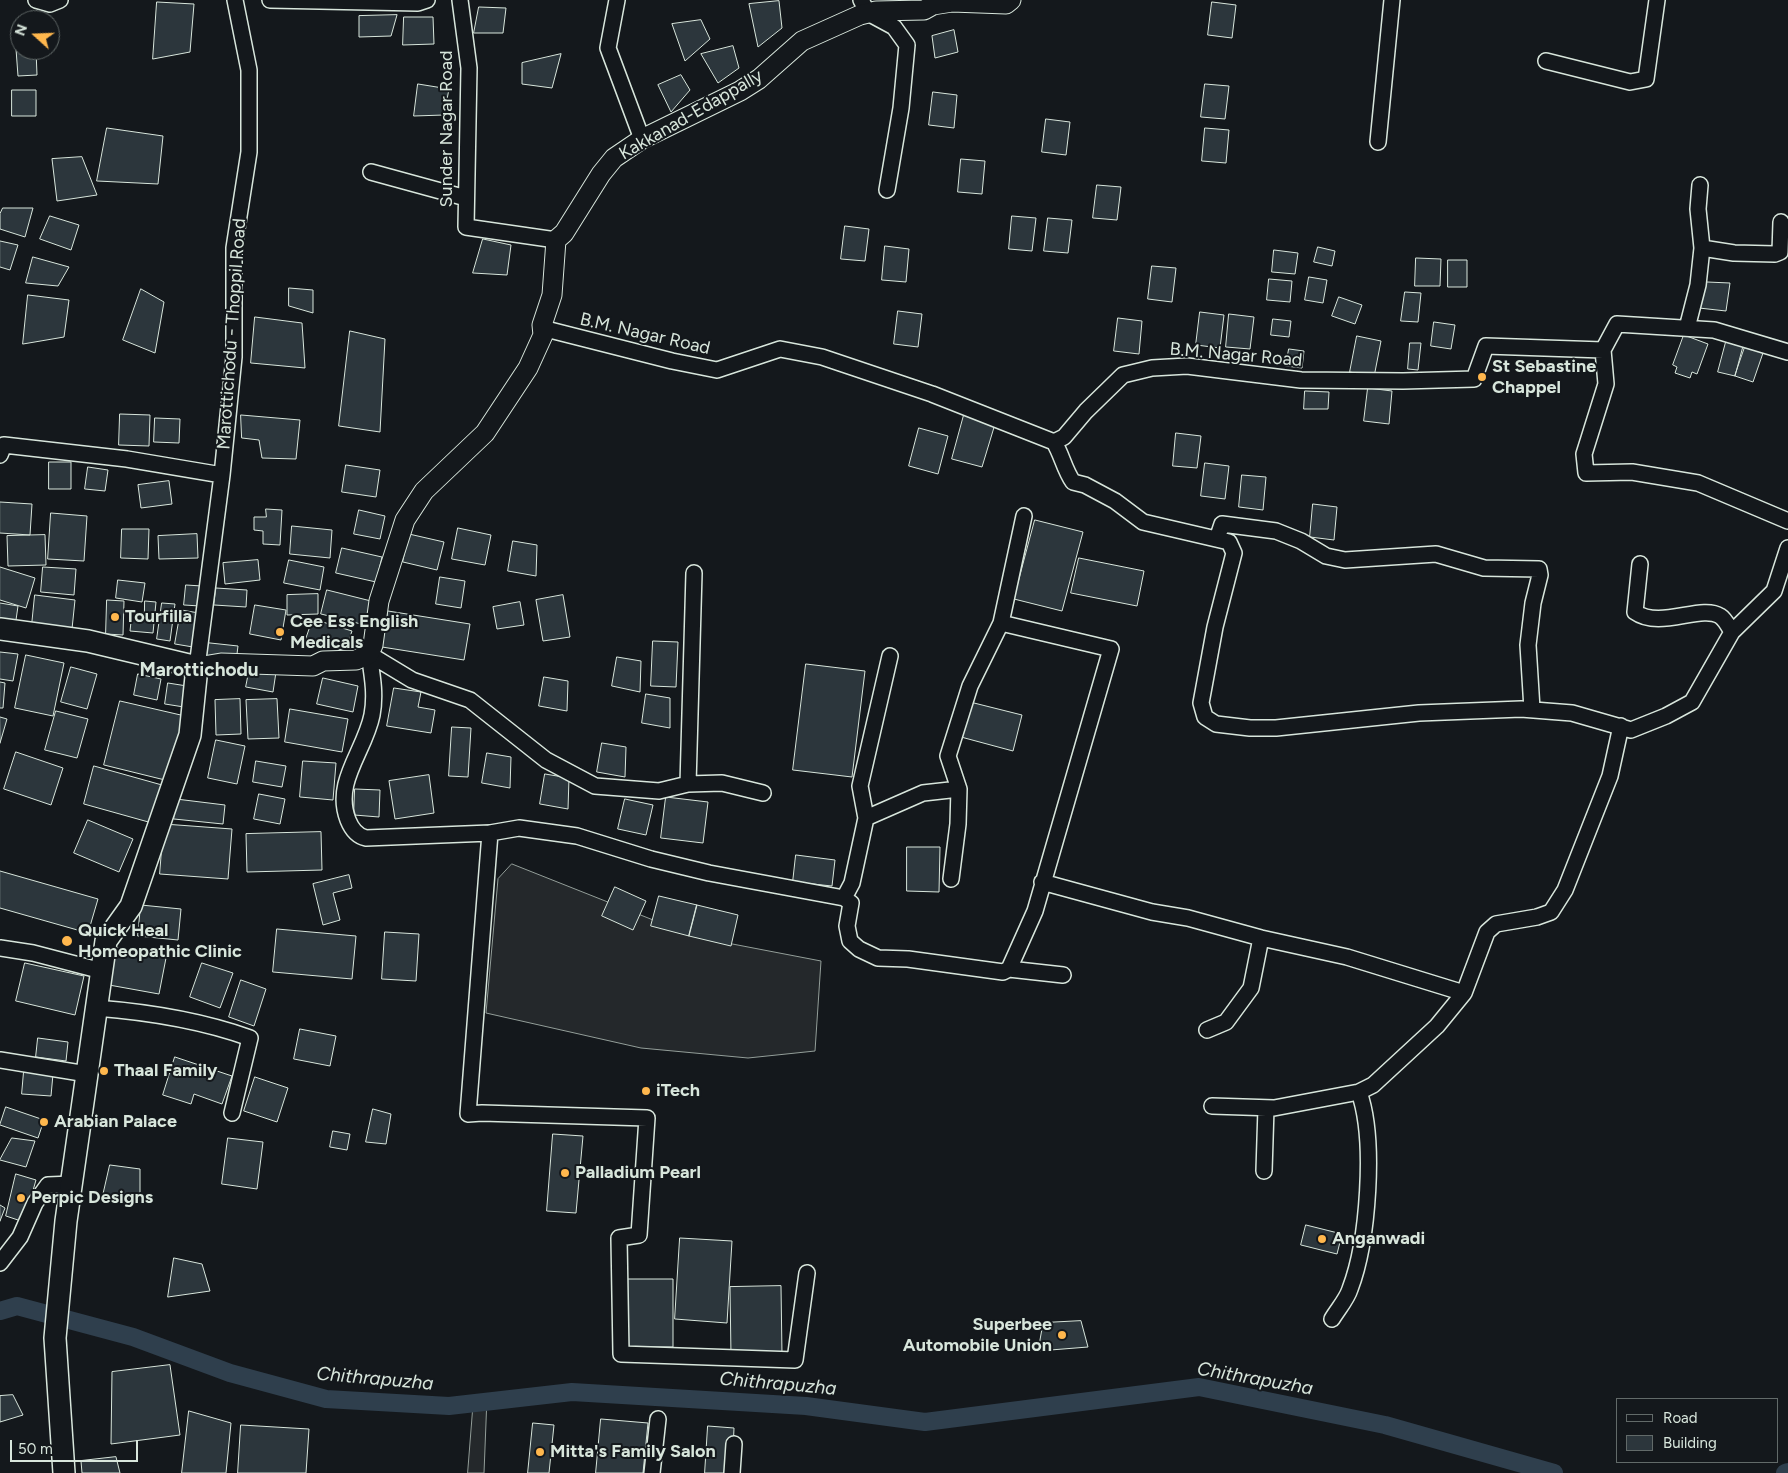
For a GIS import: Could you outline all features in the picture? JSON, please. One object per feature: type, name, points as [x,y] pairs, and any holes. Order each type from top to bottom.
[{"type":"main road","points":[[0,629],[88,641],[198,667]]},
{"type":"main road","name":"Marottichodu - Thoppil Road","points":[[64,1473],[55,1338],[66,1222],[106,941],[130,906],[190,735],[198,667]]},
{"type":"street","points":[[36,0],[50,4],[60,0]]},
{"type":"street","name":"Marottichodu - Thoppil Road","points":[[198,667],[222,475],[234,357],[234,248],[249,152],[249,70],[235,0]]},
{"type":"street","points":[[270,0],[350,0],[418,3],[427,0]]},
{"type":"street","name":"Sunder Nagar Road","points":[[460,0],[469,68],[466,227],[556,240]]},
{"type":"street","points":[[617,0],[608,48],[642,139]]},
{"type":"street","name":"Kakkanad-Edappally","points":[[556,240],[564,233],[614,158],[642,139],[740,91],[758,79],[802,41],[864,7],[924,10],[933,5],[952,2],[1006,4],[1011,0]]},
{"type":"street","points":[[1378,142],[1392,0]]},
{"type":"street","points":[[1546,61],[1630,82],[1646,79],[1657,0]]},
{"type":"street","points":[[864,7],[894,27],[907,45],[901,108],[888,190]]},
{"type":"street","points":[[370,172],[466,198]]},
{"type":"street","points":[[1687,328],[1698,285],[1702,248],[1698,209],[1700,185]]},
{"type":"street","points":[[1702,248],[1734,253],[1776,254],[1780,252],[1781,222]]},
{"type":"street","points":[[198,667],[221,663],[313,666],[323,661],[356,660],[368,654],[373,645],[379,601],[405,520],[424,491],[484,433],[528,368],[543,335],[542,328],[546,306],[552,295],[556,240]]},
{"type":"street","points":[[1788,352],[1714,330],[1618,324],[1603,350],[1606,384],[1584,454],[1586,473],[1632,472],[1698,483],[1788,521]]},
{"type":"street","name":"B.M. Nagar Road","points":[[542,328],[672,361],[717,370],[780,349],[822,357],[932,394],[1054,442],[1064,437],[1086,411],[1124,375],[1152,368],[1187,366],[1301,380],[1403,382],[1474,379],[1486,346],[1603,350]]},
{"type":"street","points":[[1054,442],[1062,455],[1066,473],[1073,482],[1085,484],[1115,501],[1142,522],[1229,542],[1234,549],[1215,627],[1201,703],[1205,717],[1228,727],[1263,728],[1419,713],[1532,709],[1572,713],[1593,718],[1611,726],[1621,726],[1631,730],[1666,716],[1692,702],[1732,632],[1774,591],[1788,548]]},
{"type":"street","points":[[0,455],[4,445],[127,459],[222,475]]},
{"type":"street","points":[[951,879],[960,789],[948,756],[970,686],[1001,623],[1024,516]]},
{"type":"street","points":[[1217,539],[1222,524],[1276,531],[1301,541],[1326,556],[1345,560],[1436,554],[1484,568],[1539,569],[1540,575],[1533,602],[1528,645],[1532,709]]},
{"type":"street","points":[[1640,564],[1635,612],[1639,615],[1666,619],[1709,612],[1722,617],[1732,632]]},
{"type":"street","points":[[688,784],[694,573]]},
{"type":"street","points":[[1001,623],[1111,649],[1035,911],[1009,969]]},
{"type":"street","points":[[368,654],[412,680],[470,700],[546,760],[595,786],[659,791],[688,784],[722,783],[763,793]]},
{"type":"street","points":[[368,654],[374,686],[372,716],[365,740],[345,784],[345,811],[352,828],[359,836],[366,838],[490,833],[519,828],[577,836],[651,859],[709,874],[844,898],[852,903],[847,926],[850,941],[859,949],[878,958],[908,959],[1003,972],[1009,969],[1063,975]]},
{"type":"street","points":[[844,898],[852,883],[866,818],[860,786],[890,656]]},
{"type":"street","points":[[1212,1106],[1266,1108],[1294,1106],[1359,1092],[1373,1085],[1437,1026],[1464,993],[1487,932],[1496,924],[1537,917],[1551,912],[1564,890],[1590,830],[1610,776],[1621,726]]},
{"type":"street","points":[[866,818],[923,793],[960,789]]},
{"type":"street","points":[[490,833],[468,1113],[469,1116],[482,1113],[647,1118],[639,1235],[619,1238],[621,1354],[795,1360],[807,1273]]},
{"type":"street","points":[[1042,882],[1261,938],[1347,957],[1464,993]]},
{"type":"street","points":[[1208,1030],[1226,1022],[1251,988],[1261,938]]},
{"type":"street","points":[[0,948],[33,953],[102,971]]},
{"type":"street","points":[[96,1008],[175,1017],[225,1028],[250,1038],[232,1113]]},
{"type":"street","points":[[0,1060],[87,1074]]},
{"type":"street","points":[[1332,1318],[1350,1290],[1362,1238],[1368,1143],[1363,1103],[1359,1092]]},
{"type":"street","points":[[1264,1171],[1266,1108]]},
{"type":"street","points":[[0,1263],[20,1237],[35,1203],[48,1185],[72,1184]]},
{"type":"street","points":[[652,1473],[658,1419]]},
{"type":"street","points":[[732,1473],[734,1444]]},
{"type":"shaded area","points":[[512,864],[696,937],[821,961],[815,1051],[748,1058],[641,1048],[486,1013],[498,879]]},
{"type":"shaded area","points":[[474,1397],[487,1397],[484,1473],[468,1473]]},
{"type":"building","points":[[779,1],[782,28],[758,47],[749,4]]},
{"type":"building","points":[[157,2],[194,4],[190,52],[153,59]]},
{"type":"building","points":[[1212,2],[1236,5],[1232,38],[1208,35]]},
{"type":"building","points":[[479,7],[506,8],[503,33],[474,33]]},
{"type":"building","points":[[397,15],[391,36],[359,37],[359,16]]},
{"type":"building","points":[[404,17],[433,17],[434,44],[403,45]]},
{"type":"building","points":[[701,20],[710,39],[685,61],[672,24]]},
{"type":"building","points":[[954,30],[958,52],[935,58],[932,36]]},
{"type":"building","points":[[733,46],[739,68],[718,83],[701,54]]},
{"type":"building","points":[[561,54],[552,88],[522,84],[522,63]]},
{"type":"building","points":[[17,60],[36,60],[37,75],[18,76]]},
{"type":"building","points":[[681,75],[690,90],[671,112],[658,85]]},
{"type":"building","points":[[418,84],[449,89],[444,115],[414,116]]},
{"type":"building","points":[[1205,84],[1229,86],[1225,119],[1201,117]]},
{"type":"building","points":[[12,90],[36,90],[36,116],[12,116]]},
{"type":"building","points":[[933,92],[957,95],[954,128],[929,125]]},
{"type":"building","points":[[1046,119],[1070,122],[1066,155],[1042,152]]},
{"type":"building","points":[[107,128],[163,136],[158,184],[97,181]]},
{"type":"building","points":[[1205,128],[1229,130],[1226,163],[1202,161]]},
{"type":"building","points":[[82,157],[97,195],[57,201],[52,159]]},
{"type":"building","points":[[961,159],[985,161],[982,194],[958,192]]},
{"type":"building","points":[[1097,185],[1121,187],[1117,220],[1093,218]]},
{"type":"building","points":[[3,208],[33,208],[25,237],[0,229],[0,214]]},
{"type":"building","points":[[50,216],[79,225],[71,250],[40,239]]},
{"type":"building","points":[[1012,216],[1036,218],[1032,251],[1009,249]]},
{"type":"building","points":[[1048,218],[1072,220],[1068,253],[1044,251]]},
{"type":"building","points":[[845,226],[869,229],[865,261],[841,259]]},
{"type":"building","points":[[483,239],[511,245],[507,275],[473,273]]},
{"type":"building","points":[[0,241],[18,245],[10,270],[0,267]]},
{"type":"building","points":[[885,246],[909,249],[906,282],[882,280]]},
{"type":"building","points":[[1318,247],[1335,251],[1332,266],[1314,262]]},
{"type":"building","points":[[1274,250],[1298,253],[1295,274],[1272,272]]},
{"type":"building","points":[[33,257],[69,267],[58,286],[26,283]]},
{"type":"building","points":[[1416,258],[1441,259],[1440,286],[1415,286]]},
{"type":"building","points":[[1448,260],[1467,260],[1467,287],[1448,287]]},
{"type":"building","points":[[1152,266],[1176,268],[1172,302],[1148,299]]},
{"type":"building","points":[[1309,277],[1327,280],[1323,303],[1305,300]]},
{"type":"building","points":[[1269,279],[1292,281],[1290,302],[1267,300]]},
{"type":"building","points":[[1707,282],[1730,283],[1726,311],[1699,308]]},
{"type":"building","points":[[289,288],[313,290],[313,313],[289,306]]},
{"type":"building","points":[[141,289],[164,302],[155,353],[123,340]]},
{"type":"building","points":[[1405,292],[1421,293],[1418,322],[1401,321]]},
{"type":"building","points":[[28,295],[69,300],[64,337],[23,344]]},
{"type":"building","points":[[1339,297],[1362,305],[1355,324],[1332,316]]},
{"type":"building","points":[[898,311],[922,314],[918,347],[894,344]]},
{"type":"building","points":[[1200,312],[1224,315],[1220,348],[1196,345]]},
{"type":"building","points":[[1229,314],[1254,317],[1250,349],[1226,347]]},
{"type":"building","points":[[255,317],[302,323],[305,368],[251,363]]},
{"type":"building","points":[[1118,318],[1142,321],[1139,354],[1114,351]]},
{"type":"building","points":[[1273,319],[1291,321],[1289,337],[1271,335]]},
{"type":"building","points":[[1434,322],[1455,325],[1451,349],[1431,346]]},
{"type":"building","points":[[350,331],[385,339],[380,432],[339,426]]},
{"type":"building","points":[[1684,335],[1708,344],[1697,374],[1692,372],[1690,378],[1675,373],[1677,367],[1673,365]]},
{"type":"building","points":[[1357,336],[1381,341],[1374,377],[1350,372]]},
{"type":"building","points":[[1726,342],[1743,346],[1735,376],[1718,372]]},
{"type":"building","points":[[1410,343],[1421,343],[1418,370],[1408,369]]},
{"type":"building","points":[[1746,344],[1764,350],[1753,382],[1735,376]]},
{"type":"building","points":[[1289,349],[1304,351],[1302,368],[1286,366]]},
{"type":"building","points":[[1368,388],[1392,391],[1389,424],[1364,421]]},
{"type":"building","points":[[1305,391],[1329,392],[1328,409],[1304,409]]},
{"type":"building","points":[[120,414],[150,415],[149,446],[119,445]]},
{"type":"building","points":[[241,415],[300,420],[296,459],[262,458],[259,440],[242,438]]},
{"type":"building","points":[[964,415],[995,424],[982,467],[952,459]]},
{"type":"building","points":[[155,418],[180,419],[179,443],[154,442]]},
{"type":"building","points":[[919,428],[948,436],[938,474],[909,466]]},
{"type":"building","points":[[1176,433],[1201,436],[1197,468],[1173,466]]},
{"type":"building","points":[[49,462],[71,462],[71,489],[49,489]]},
{"type":"building","points":[[1205,463],[1229,466],[1225,499],[1201,496]]},
{"type":"building","points":[[346,465],[380,470],[376,497],[342,492]]},
{"type":"building","points":[[88,467],[108,470],[105,491],[85,489]]},
{"type":"building","points":[[1242,475],[1266,477],[1263,510],[1239,507]]},
{"type":"building","points":[[169,481],[172,504],[141,508],[138,485]]},
{"type":"building","points":[[0,502],[32,504],[30,535],[0,533]]},
{"type":"building","points":[[1313,504],[1337,507],[1334,540],[1310,537]]},
{"type":"building","points":[[266,509],[282,510],[280,545],[263,544],[263,531],[254,530],[254,517],[266,517]]},
{"type":"building","points":[[359,510],[385,516],[380,539],[354,534]]},
{"type":"building","points":[[51,513],[87,516],[84,561],[48,559]]},
{"type":"building","points":[[1035,520],[1083,532],[1062,611],[1014,599]]},
{"type":"building","points":[[292,526],[332,530],[330,558],[290,554]]},
{"type":"building","points":[[458,528],[491,535],[485,565],[452,559]]},
{"type":"building","points":[[122,529],[149,529],[148,559],[121,558]]},
{"type":"building","points":[[197,534],[198,558],[159,559],[158,536]]},
{"type":"building","points":[[409,534],[444,542],[437,570],[403,562]]},
{"type":"building","points":[[45,535],[46,565],[8,566],[7,536]]},
{"type":"building","points":[[513,541],[537,545],[536,576],[508,571]]},
{"type":"building","points":[[342,548],[382,557],[376,582],[336,573]]},
{"type":"building","points":[[1079,558],[1144,571],[1137,606],[1071,593]]},
{"type":"building","points":[[258,560],[260,580],[225,584],[223,563]]},
{"type":"building","points":[[289,560],[324,567],[320,590],[284,583]]},
{"type":"building","points":[[0,567],[35,578],[26,608],[0,600]]},
{"type":"building","points":[[43,567],[76,569],[74,595],[41,592]]},
{"type":"building","points":[[440,577],[465,581],[461,608],[436,604]]},
{"type":"building","points":[[118,580],[145,583],[142,602],[116,598]]},
{"type":"building","points":[[186,585],[202,586],[200,606],[184,605]]},
{"type":"building","points":[[216,588],[247,590],[246,607],[214,605]]},
{"type":"building","points":[[327,590],[375,602],[369,626],[321,614]]},
{"type":"building","points":[[318,594],[318,614],[287,615],[287,595]]},
{"type":"building","points":[[35,595],[75,600],[72,629],[32,625]]},
{"type":"building","points":[[563,595],[570,637],[543,641],[536,600]]},
{"type":"building","name":"Tourfilla","points":[[107,600],[124,601],[123,635],[106,634]]},
{"type":"building","points":[[145,601],[156,602],[153,633],[130,631],[132,612],[144,613]]},
{"type":"building","points":[[520,602],[524,625],[497,629],[493,607]]},
{"type":"building","points":[[0,603],[18,606],[15,627],[0,624]]},
{"type":"building","points":[[162,603],[175,604],[170,641],[157,639]]},
{"type":"building","points":[[255,605],[286,610],[281,640],[250,634]]},
{"type":"building","points":[[181,610],[199,613],[193,647],[175,644]]},
{"type":"building","points":[[388,611],[470,624],[464,660],[382,647]]},
{"type":"building","points":[[313,619],[352,631],[345,651],[306,639]]},
{"type":"building","points":[[653,641],[678,642],[676,687],[651,686]]},
{"type":"building","points":[[201,642],[238,646],[236,662],[200,658]]},
{"type":"building","points":[[0,652],[18,654],[13,681],[0,679]]},
{"type":"building","points":[[26,655],[64,663],[53,716],[15,708]]},
{"type":"building","points":[[617,657],[641,661],[640,692],[612,686]]},
{"type":"building","points":[[806,664],[865,671],[852,777],[793,770]]},
{"type":"building","points":[[71,667],[97,674],[87,709],[61,702]]},
{"type":"building","points":[[250,667],[276,672],[273,692],[246,687]]},
{"type":"building","points":[[138,674],[161,679],[157,700],[134,695]]},
{"type":"building","points":[[544,677],[568,681],[567,711],[539,706]]},
{"type":"building","points":[[323,678],[358,686],[353,712],[317,704]]},
{"type":"building","points":[[0,682],[5,683],[3,708],[0,708]]},
{"type":"building","points":[[168,683],[187,686],[184,707],[165,704]]},
{"type":"building","points":[[394,688],[421,692],[418,707],[435,710],[431,733],[387,726]]},
{"type":"building","points":[[646,694],[670,698],[670,728],[642,723]]},
{"type":"building","points":[[240,699],[241,734],[216,735],[215,700]]},
{"type":"building","points":[[277,699],[279,738],[248,739],[246,700]]},
{"type":"building","points":[[120,701],[185,716],[169,781],[104,765]]},
{"type":"building","points":[[970,702],[1022,715],[1013,751],[961,737]]},
{"type":"building","points":[[290,709],[348,719],[342,752],[285,742]]},
{"type":"building","points":[[56,711],[88,719],[77,758],[45,750]]},
{"type":"building","points":[[0,717],[7,719],[0,743]]},
{"type":"building","points":[[452,727],[471,728],[468,777],[449,776]]},
{"type":"building","points":[[216,740],[245,746],[237,784],[208,778]]},
{"type":"building","points":[[602,743],[626,747],[625,777],[597,772]]},
{"type":"building","points":[[16,752],[63,768],[51,805],[4,789]]},
{"type":"building","points":[[487,753],[511,757],[510,788],[482,783]]},
{"type":"building","points":[[256,761],[286,766],[282,787],[253,782]]},
{"type":"building","points":[[303,761],[336,763],[333,800],[300,797]]},
{"type":"building","points":[[94,766],[162,785],[152,823],[84,804]]},
{"type":"building","points":[[545,774],[569,778],[568,809],[540,804]]},
{"type":"building","points":[[429,775],[434,813],[395,819],[389,781]]},
{"type":"building","points":[[355,789],[380,790],[379,817],[354,815]]},
{"type":"building","points":[[259,794],[285,799],[280,824],[254,819]]},
{"type":"building","points":[[666,797],[708,802],[703,843],[661,838]]},
{"type":"building","points":[[176,799],[225,805],[223,824],[174,819]]},
{"type":"building","points":[[625,799],[653,805],[646,835],[618,829]]},
{"type":"building","points":[[88,820],[133,839],[119,872],[74,853]]},
{"type":"building","points":[[164,824],[232,829],[228,879],[160,874]]},
{"type":"building","points":[[321,832],[322,870],[247,872],[246,834]]},
{"type":"building","points":[[907,847],[940,847],[939,892],[907,891]]},
{"type":"building","points":[[796,855],[835,860],[832,886],[793,882]]},
{"type":"building","points":[[0,871],[98,899],[88,933],[0,908]]},
{"type":"building","points":[[349,875],[352,888],[333,893],[340,920],[323,925],[313,884]]},
{"type":"building","points":[[615,887],[646,901],[633,930],[602,916]]},
{"type":"building","points":[[659,896],[697,905],[689,936],[651,926]]},
{"type":"building","points":[[141,905],[181,909],[178,940],[138,936]]},
{"type":"building","points":[[697,905],[738,915],[731,946],[689,936]]},
{"type":"building","points":[[277,929],[356,936],[352,979],[273,972]]},
{"type":"building","points":[[385,932],[419,934],[416,981],[382,979]]},
{"type":"building","points":[[117,948],[166,958],[159,994],[109,985]]},
{"type":"building","points":[[25,963],[84,976],[75,1015],[16,1001]]},
{"type":"building","points":[[202,963],[233,973],[220,1008],[190,997]]},
{"type":"building","points":[[241,980],[266,989],[254,1026],[229,1017]]},
{"type":"building","points":[[300,1029],[336,1036],[330,1066],[294,1059]]},
{"type":"building","points":[[38,1038],[68,1042],[66,1061],[36,1057]]},
{"type":"building","points":[[175,1057],[232,1076],[222,1104],[194,1094],[191,1104],[163,1095]]},
{"type":"building","points":[[24,1071],[53,1074],[51,1096],[22,1094]]},
{"type":"building","points":[[255,1077],[288,1088],[277,1122],[244,1111]]},
{"type":"building","points":[[6,1107],[44,1120],[38,1138],[0,1125]]},
{"type":"building","points":[[373,1109],[391,1114],[386,1144],[366,1142]]},
{"type":"building","points":[[333,1131],[350,1134],[347,1150],[330,1147]]},
{"type":"building","name":"Palladium Pearl","points":[[553,1134],[583,1136],[576,1213],[547,1211]]},
{"type":"building","points":[[12,1138],[35,1141],[26,1167],[0,1160]]},
{"type":"building","points":[[228,1138],[263,1142],[257,1189],[222,1184]]},
{"type":"building","points":[[110,1165],[140,1169],[140,1198],[102,1200]]},
{"type":"building","name":"Perpic Designs","points":[[16,1174],[36,1180],[24,1222],[6,1216]]},
{"type":"building","points":[[0,1205],[5,1208],[0,1221]]},
{"type":"building","name":"Anganwadi","points":[[1306,1225],[1342,1234],[1337,1254],[1301,1245]]},
{"type":"building","points":[[680,1238],[732,1241],[727,1323],[675,1319]]},
{"type":"building","points":[[174,1258],[202,1264],[210,1291],[168,1297]]},
{"type":"building","points":[[628,1279],[673,1279],[673,1347],[628,1347]]},
{"type":"building","points":[[781,1286],[782,1355],[731,1356],[730,1287]]},
{"type":"building","name":"Superbee Automobile Union","points":[[1081,1321],[1088,1347],[1038,1351],[1043,1323]]},
{"type":"building","points":[[170,1365],[180,1435],[111,1444],[112,1372]]},
{"type":"building","points":[[13,1395],[23,1415],[0,1422],[0,1396]]},
{"type":"building","points":[[189,1411],[231,1423],[226,1473],[182,1473]]},
{"type":"building","points":[[601,1419],[648,1423],[643,1473],[596,1473]]},
{"type":"building","points":[[533,1423],[554,1425],[549,1473],[528,1473]]},
{"type":"building","points":[[241,1425],[309,1429],[306,1473],[238,1473]]},
{"type":"building","points":[[708,1426],[734,1428],[732,1473],[705,1473]]},
{"type":"building","points":[[116,1457],[120,1473],[82,1473],[81,1461]]},
{"type":"waterway","name":"Chithrapuzha","points":[[0,1311],[17,1306],[133,1337],[230,1373],[326,1399],[449,1406],[572,1392],[806,1406],[925,1422],[1199,1387],[1385,1425],[1554,1473]]},
{"type":"place","name":"St Sebastine Chappel","points":[[1482,377]]},
{"type":"place","name":"Tourfilla","points":[[115,617]]},
{"type":"place","name":"Cee Ess English Medicals","points":[[280,632]]},
{"type":"place","name":"Quick Heal Homeopathic Clinic","points":[[67,941]]},
{"type":"place","name":"Thaal Family","points":[[104,1071]]},
{"type":"place","name":"iTech","points":[[646,1091]]},
{"type":"place","name":"Arabian Palace","points":[[44,1122]]},
{"type":"place","name":"Palladium Pearl","points":[[565,1173]]},
{"type":"place","name":"Perpic Designs","points":[[21,1198]]},
{"type":"place","name":"Anganwadi","points":[[1322,1239]]},
{"type":"place","name":"Superbee Automobile Union","points":[[1062,1335]]},
{"type":"place","name":"Mitta's Family Salon","points":[[540,1452]]},
{"type":"district","name":"Marottichodu","points":[[199,670]]}]
